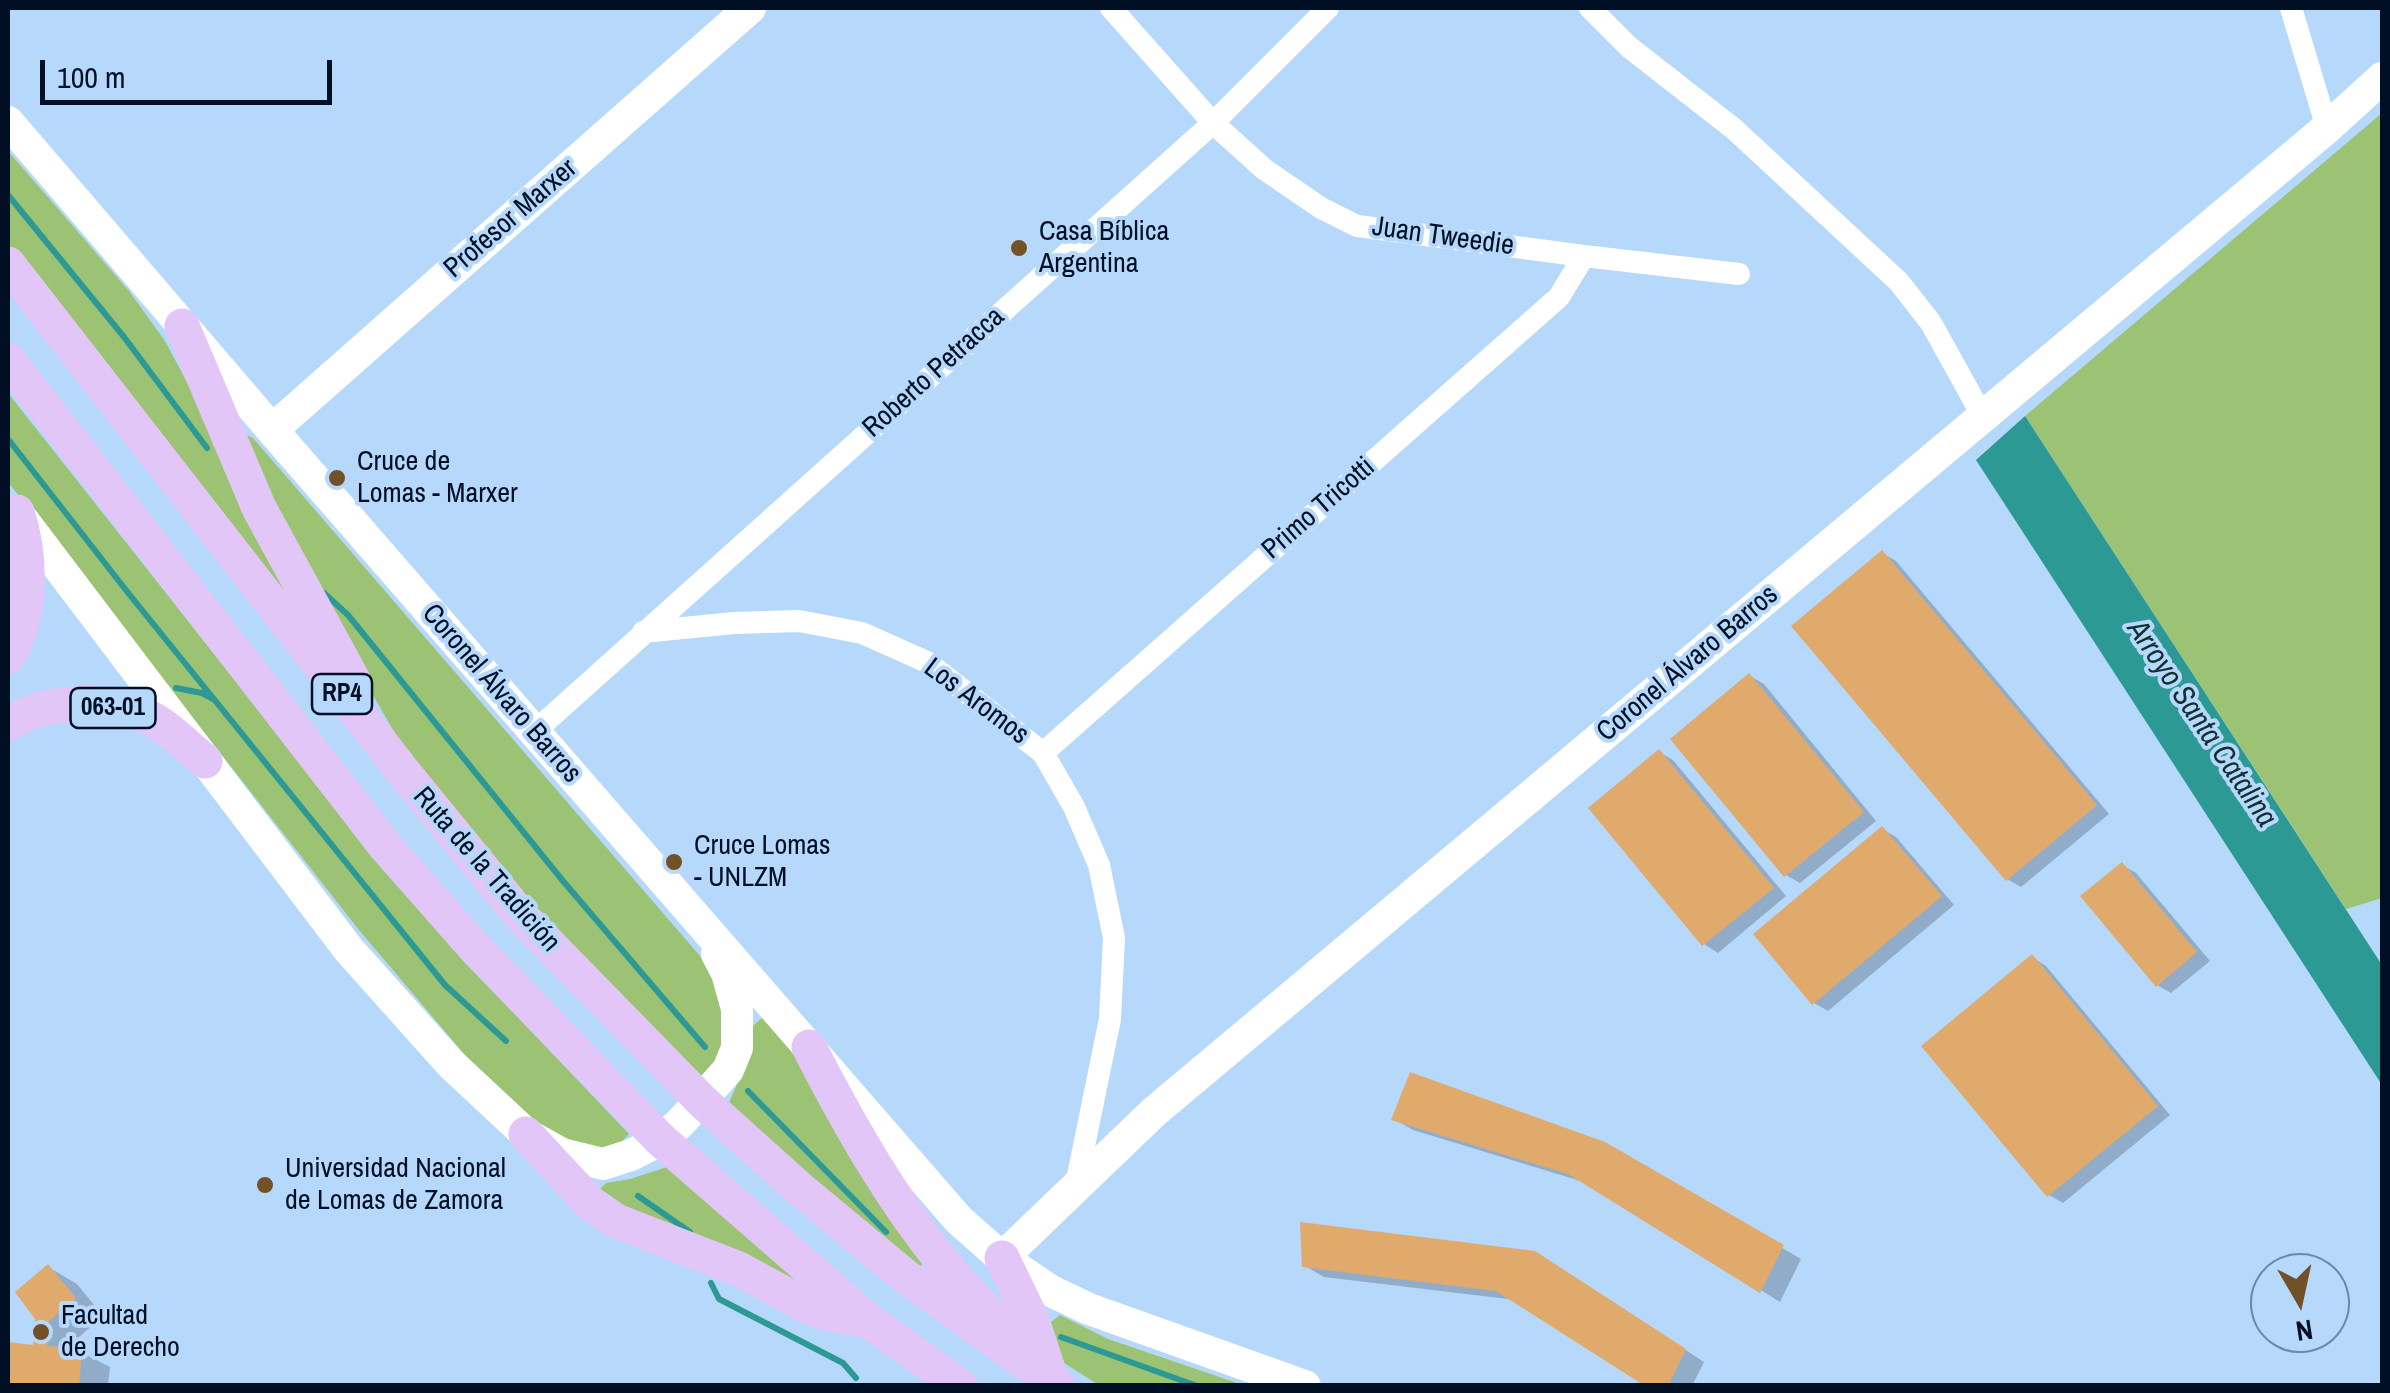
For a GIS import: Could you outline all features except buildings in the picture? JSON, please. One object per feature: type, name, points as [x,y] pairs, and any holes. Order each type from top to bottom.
[{"type":"main road","name":"Profesor Marxer","points":[[272,430],[750,8]]},
{"type":"main road","name":"Coronel Álvaro Barros","points":[[1002,1258],[1154,1112],[2382,78]]},
{"type":"main road","name":"Coronel Álvaro Barros","points":[[8,122],[959,1220],[1002,1258],[1051,1292],[1305,1386]]},
{"type":"main road","name":"Ruta de la Tradición","points":[[8,264],[401,769],[521,916],[702,1101],[801,1190],[906,1277],[1055,1383]]},
{"type":"main road","points":[[182,326],[260,508],[401,769]]},
{"type":"main road","name":"Ruta de la Tradición","points":[[8,360],[386,847],[475,948],[661,1140],[870,1321],[960,1386]]},
{"type":"main road","points":[[8,658],[20,627],[28,579],[24,532],[12,506]]},
{"type":"main road","points":[[12,506],[350,950],[452,1064],[590,1202],[616,1222],[739,1269],[805,1305],[828,1314],[870,1321]]},
{"type":"main road","name":"063-01","points":[[8,724],[37,710],[68,705],[126,710],[152,719],[205,762]]},
{"type":"main road","points":[[526,1134],[562,1154],[604,1164],[661,1140],[728,1070],[737,1048],[737,1009],[728,973],[698,920]]},
{"type":"main road","points":[[809,1047],[906,1214],[946,1267],[1055,1383]]},
{"type":"main road","points":[[1002,1258],[1031,1318],[1055,1383]]},
{"type":"street","name":"Juan Tweedie","points":[[1111,8],[1213,124],[1264,169],[1321,208],[1356,226],[1739,274]]},
{"type":"street","name":"Roberto Petracca","points":[[534,732],[1213,124],[1328,8]]},
{"type":"street","points":[[1590,8],[1630,46],[1734,129],[1898,282],[1931,323],[1983,417]]},
{"type":"street","points":[[2291,8],[2327,128]]},
{"type":"street","name":"Primo Tricotti","points":[[1044,752],[1559,297],[1584,256]]},
{"type":"street","name":"Los Aromos","points":[[644,632],[799,620],[862,633],[927,662],[1044,752],[1074,807],[1098,866],[1114,938],[1110,1019],[1076,1185]]},
{"type":"shaded area","points":[[2382,113],[2382,898],[2346,909],[2025,416]]},
{"type":"shaded area","points":[[8,151],[129,291],[165,341],[292,601],[283,599],[8,244]]},
{"type":"shaded area","points":[[8,393],[342,816],[451,947],[629,1134],[608,1156],[547,1131],[481,1074],[359,930],[8,482]]},
{"type":"shaded area","points":[[240,432],[253,438],[700,956],[717,988],[721,1010],[722,1055],[704,1086],[574,957],[412,763],[282,537]]},
{"type":"shaded area","points":[[766,1014],[817,1087],[923,1263],[917,1270],[727,1107],[746,1064],[751,1028]]},
{"type":"shaded area","points":[[667,1167],[811,1293],[594,1195],[606,1183]]},
{"type":"shaded area","points":[[1060,1315],[1108,1339],[1243,1385],[1099,1385],[1064,1363],[1051,1322]]},
{"type":"water","name":"Arroyo Santa Catalina","points":[[2025,416],[2382,965],[2382,1085],[1976,460]]},
{"type":"waterway","points":[[8,195],[124,337],[207,448]]},
{"type":"waterway","points":[[8,439],[445,985],[506,1041]]},
{"type":"waterway","points":[[324,593],[348,615],[563,881],[705,1047]]},
{"type":"waterway","points":[[176,688],[213,699]]},
{"type":"waterway","points":[[748,1091],[886,1232]]},
{"type":"waterway","points":[[638,1196],[690,1232]]},
{"type":"waterway","points":[[711,1283],[719,1299],[843,1363],[856,1378]]},
{"type":"waterway","points":[[1061,1337],[1197,1386]]},
{"type":"place","name":"Casa Bíblica Argentina","points":[[1019,248]]},
{"type":"place","name":"Cruce de Lomas - Marxer","points":[[337,478]]},
{"type":"place","name":"Cruce Lomas - UNLZM","points":[[674,862]]},
{"type":"place","name":"Universidad Nacional de Lomas de Zamora","points":[[265,1185]]},
{"type":"place","name":"Facultad de Derecho","points":[[41,1332]]}]
